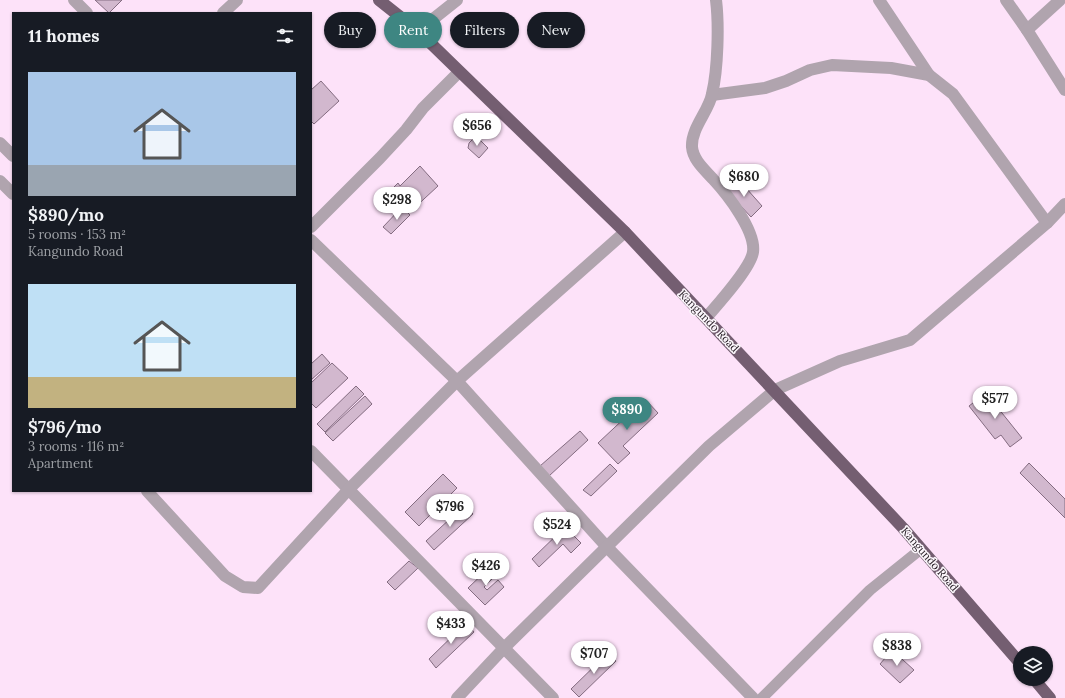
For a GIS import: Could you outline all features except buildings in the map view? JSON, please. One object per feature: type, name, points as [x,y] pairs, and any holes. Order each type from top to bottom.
[{"type":"highway","name":"Kangundo Road","points":[[378,0],[393,12]]},
{"type":"highway","name":"Kangundo Road","points":[[435,48],[625,232],[775,390],[921,549],[1013,654]]},
{"type":"highway","points":[[1040,686],[1050,698]]},
{"type":"street","points":[[74,0],[86,12]]},
{"type":"street","points":[[224,12],[238,0]]},
{"type":"street","points":[[442,12],[457,0]]},
{"type":"street","points":[[706,318],[749,263],[753,252],[753,240],[746,225],[716,182],[702,166],[693,151],[694,137],[712,95],[718,17],[716,0]]},
{"type":"street","points":[[879,0],[929,75],[953,94],[1047,223]]},
{"type":"street","points":[[1006,0],[1065,90]]},
{"type":"street","points":[[1027,30],[1060,0]]},
{"type":"street","points":[[712,95],[765,88],[786,81],[810,70],[832,65],[891,68],[929,75]]},
{"type":"street","points":[[312,226],[380,158],[406,130],[423,108],[459,72]]},
{"type":"street","points":[[0,143],[12,155]]},
{"type":"street","points":[[0,181],[12,193]]},
{"type":"street","points":[[457,698],[504,648],[606,546],[709,446],[775,390],[840,361],[910,340],[1047,223],[1065,204]]},
{"type":"street","points":[[148,492],[225,576],[243,587],[258,588],[349,489],[457,381],[625,232]]},
{"type":"street","points":[[312,241],[457,381],[606,546],[753,698]]},
{"type":"street","points":[[312,452],[553,698]]},
{"type":"lane","points":[[762,698],[870,590],[921,549]]}]
